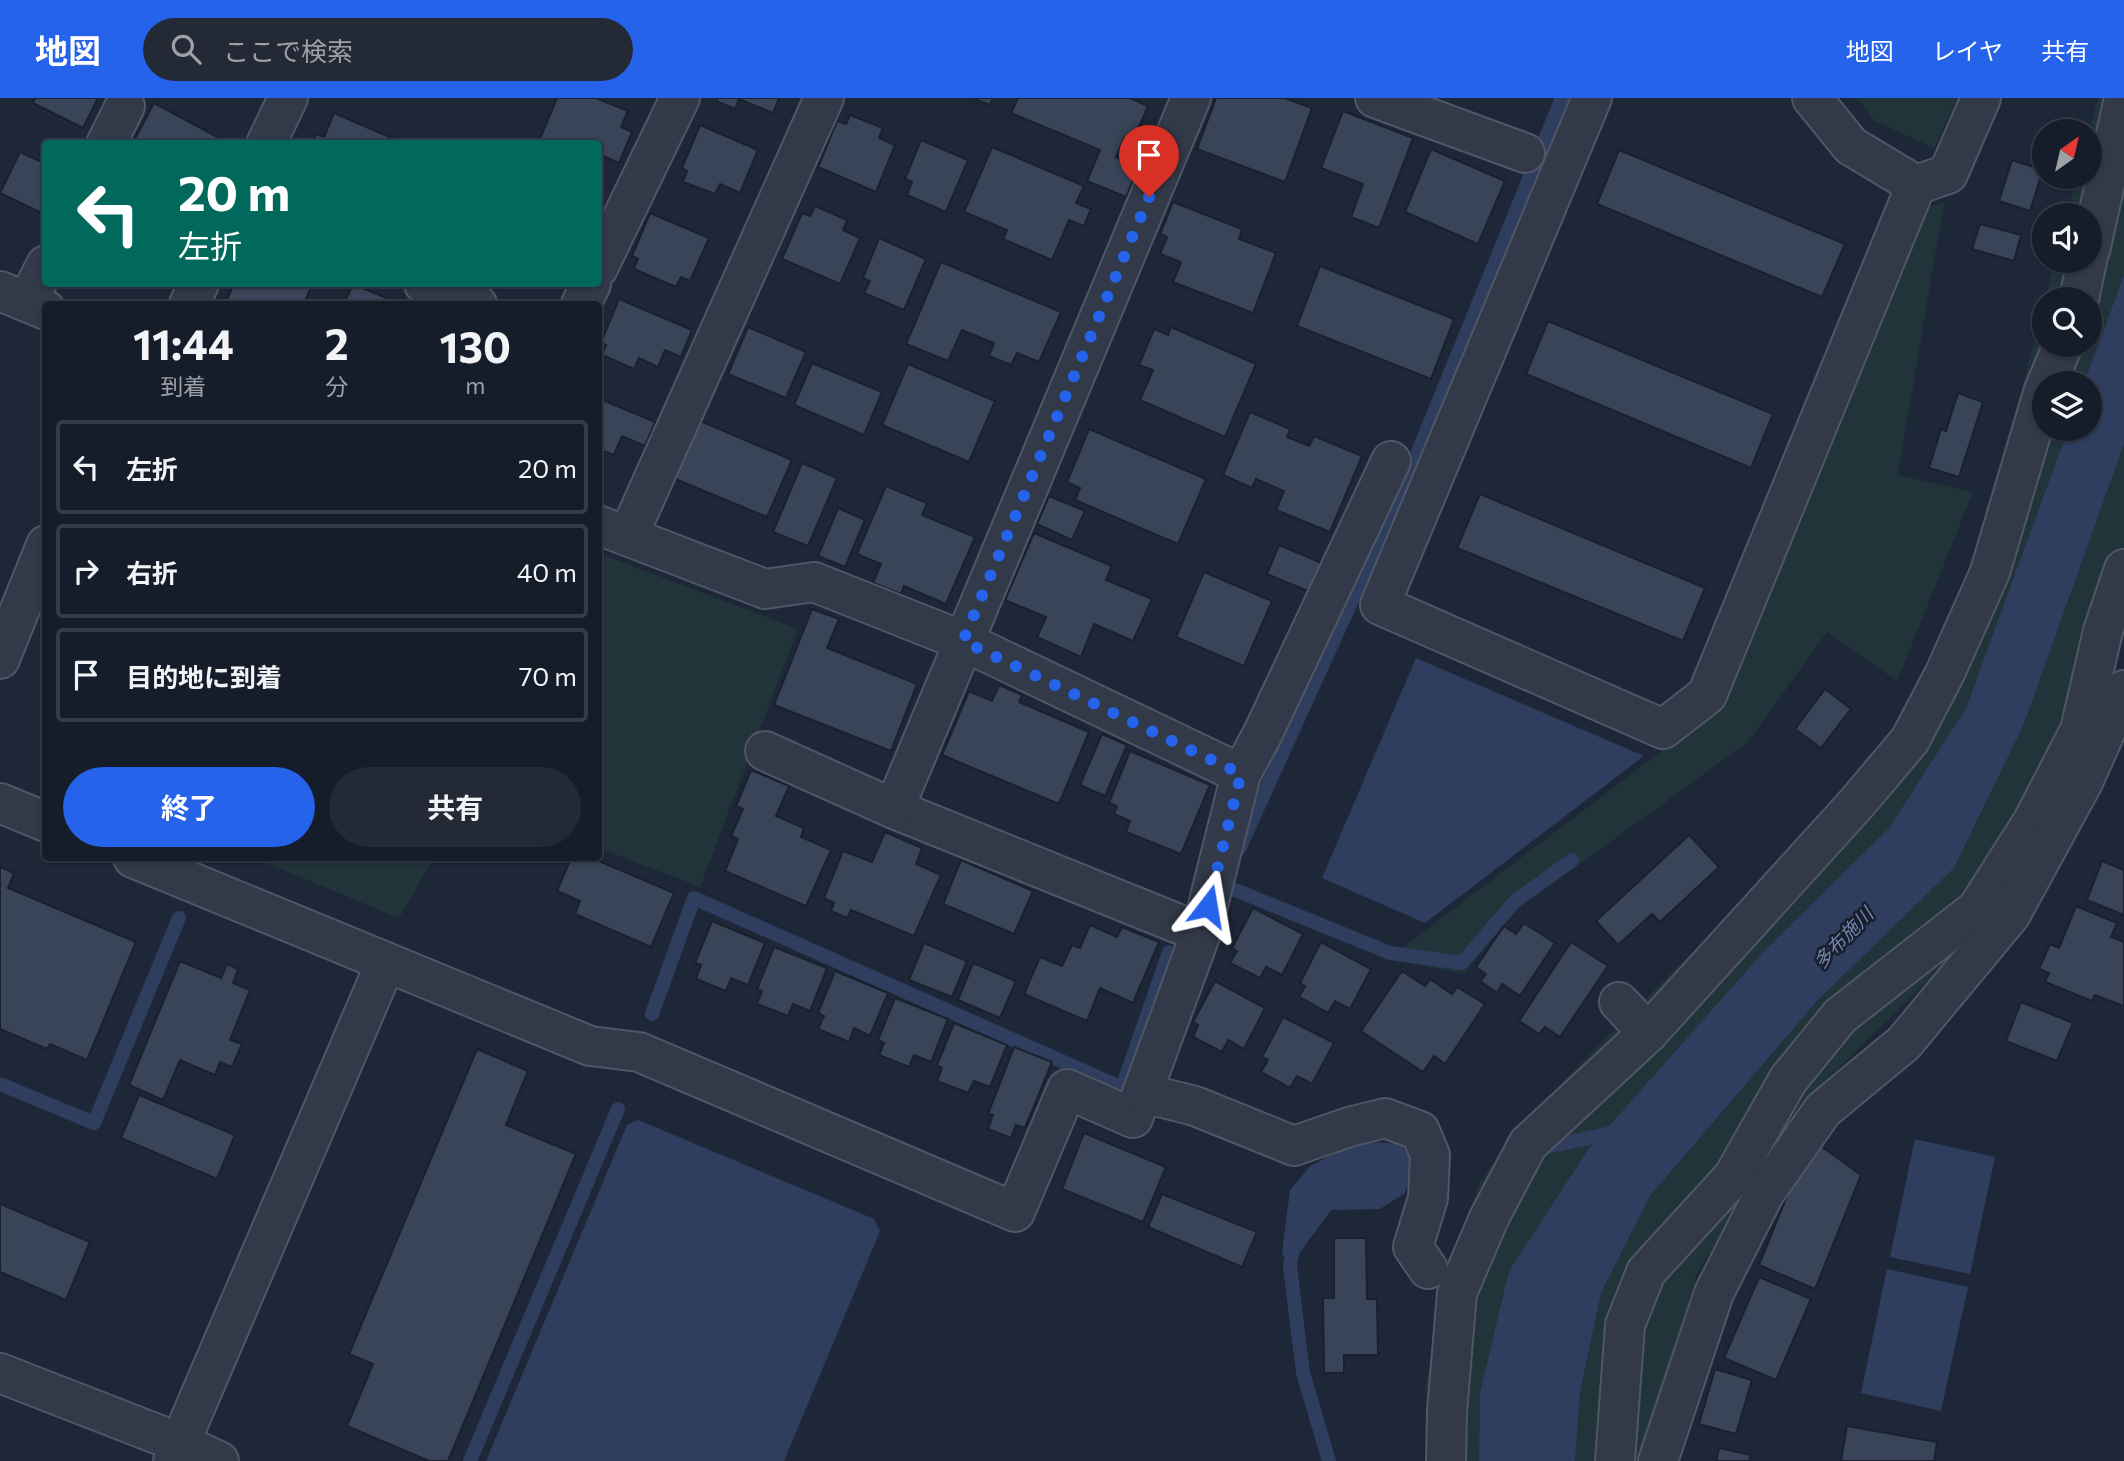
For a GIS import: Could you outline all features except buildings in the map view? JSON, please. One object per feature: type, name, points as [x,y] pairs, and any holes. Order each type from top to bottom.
[{"type":"street","points":[[268,140],[288,98]]},
{"type":"street","points":[[824,98],[613,531],[765,589],[814,582],[963,641],[1241,774]]},
{"type":"street","points":[[894,809],[1191,98]]},
{"type":"street","points":[[1375,98],[1525,153]]},
{"type":"street","points":[[1592,98],[1380,606],[1663,729],[1707,695],[1916,185],[1948,174],[1981,98]]},
{"type":"street","points":[[1812,98],[1851,146],[1916,185]]},
{"type":"street","points":[[2102,156],[2123,98]]},
{"type":"street","points":[[602,259],[671,100]]},
{"type":"street","points":[[108,140],[125,106]]},
{"type":"street","points":[[24,301],[42,272]]},
{"type":"street","points":[[432,287],[469,301]]},
{"type":"street","points":[[1446,1461],[1447,1412],[1457,1293],[1489,1218],[1528,1144],[1648,1033],[1856,804],[1910,740],[1945,673],[1990,572],[2032,430]]},
{"type":"street","points":[[140,861],[590,1046],[639,1052],[1015,1212],[1067,1089],[1133,1118],[1201,933],[1241,774],[1269,721],[1391,461]]},
{"type":"street","points":[[0,659],[42,555]]},
{"type":"street","points":[[1615,1461],[1625,1325],[1646,1272],[1733,1177],[1788,1080],[1840,1016],[1977,909],[2033,821],[2080,730],[2103,631],[2124,569]]},
{"type":"street","points":[[1658,1461],[1714,1293],[1764,1194],[1823,1110],[1904,1043],[2011,914],[2083,782],[2124,690]]},
{"type":"street","points":[[765,751],[894,809],[1201,933]]},
{"type":"street","points":[[0,803],[42,820]]},
{"type":"street","points":[[176,1452],[386,962]]},
{"type":"street","points":[[1619,1002],[1648,1033]]},
{"type":"street","points":[[1143,1093],[1195,1106],[1294,1146],[1385,1118],[1419,1131],[1430,1155],[1427,1198],[1413,1247],[1427,1269]]},
{"type":"street","points":[[0,1373],[176,1452],[219,1461]]},
{"type":"green space","points":[[1857,98],[1957,98],[1934,148],[1875,121]]},
{"type":"green space","points":[[2098,98],[2124,98],[2124,275],[2102,334],[2102,287],[2048,287],[2052,273],[2102,273],[2102,203],[2070,203],[2074,189],[2102,189],[2102,119],[2092,119]]},
{"type":"green space","points":[[1944,202],[1898,475],[1973,492],[1897,681],[1827,632],[1748,742],[1514,912],[1464,974],[1389,958],[1714,711],[1916,211]]},
{"type":"green space","points":[[2032,349],[2032,357],[2094,357],[2088,371],[2032,371],[2032,441],[2064,441],[1966,708],[1889,828],[1765,950],[1480,1393],[1479,1461],[1426,1461],[1426,1384],[1443,1296],[1479,1184],[1522,1122],[1839,806],[1903,716],[1962,590]]},
{"type":"green space","points":[[2124,444],[2124,624],[1965,945],[1805,1101],[1697,1273],[1640,1461],[1575,1461],[1580,1393],[1601,1293],[1650,1196],[1819,999],[1954,868],[2024,724]]},
{"type":"green space","points":[[602,555],[798,629],[700,887],[602,849]]},
{"type":"green space","points":[[261,861],[432,861],[399,918]]},
{"type":"water","name":"多布施川","points":[[2124,275],[2124,444],[2024,724],[1954,868],[1819,999],[1650,1196],[1601,1293],[1580,1393],[1575,1461],[1479,1461],[1480,1393],[1509,1271],[1587,1151],[1765,950],[1889,828],[1966,708],[2064,441],[2102,441],[2102,371],[2088,371],[2094,357],[2102,357],[2102,334]]},
{"type":"water","points":[[1416,658],[1644,756],[1425,923],[1322,878]]},
{"type":"water","points":[[638,1120],[874,1219],[880,1231],[784,1461],[486,1461],[627,1125]]},
{"type":"water","points":[[1915,1139],[1995,1157],[1970,1274],[1890,1257]]},
{"type":"water","points":[[1359,1141],[1402,1144],[1413,1166],[1405,1193],[1380,1209],[1331,1210],[1290,1266],[1282,1253],[1290,1190],[1310,1166]]},
{"type":"water","points":[[1887,1269],[1968,1287],[1941,1411],[1861,1393]]},
{"type":"waterway","points":[[1239,849],[1407,479],[1562,98]]},
{"type":"waterway","points":[[1223,885],[1390,953],[1462,963],[1515,901],[1572,860]]},
{"type":"waterway","points":[[652,1014],[694,898],[1122,1088],[1169,952]]},
{"type":"waterway","points":[[0,1084],[94,1123],[179,918]]},
{"type":"waterway","points":[[470,1461],[618,1109]]},
{"type":"waterway","points":[[1547,1147],[1620,1131]]},
{"type":"waterway","points":[[1293,1249],[1290,1266],[1303,1373],[1329,1461]]},
{"type":"route","points":[[1149,197],[963,641],[1241,774],[1208,906]]}]
